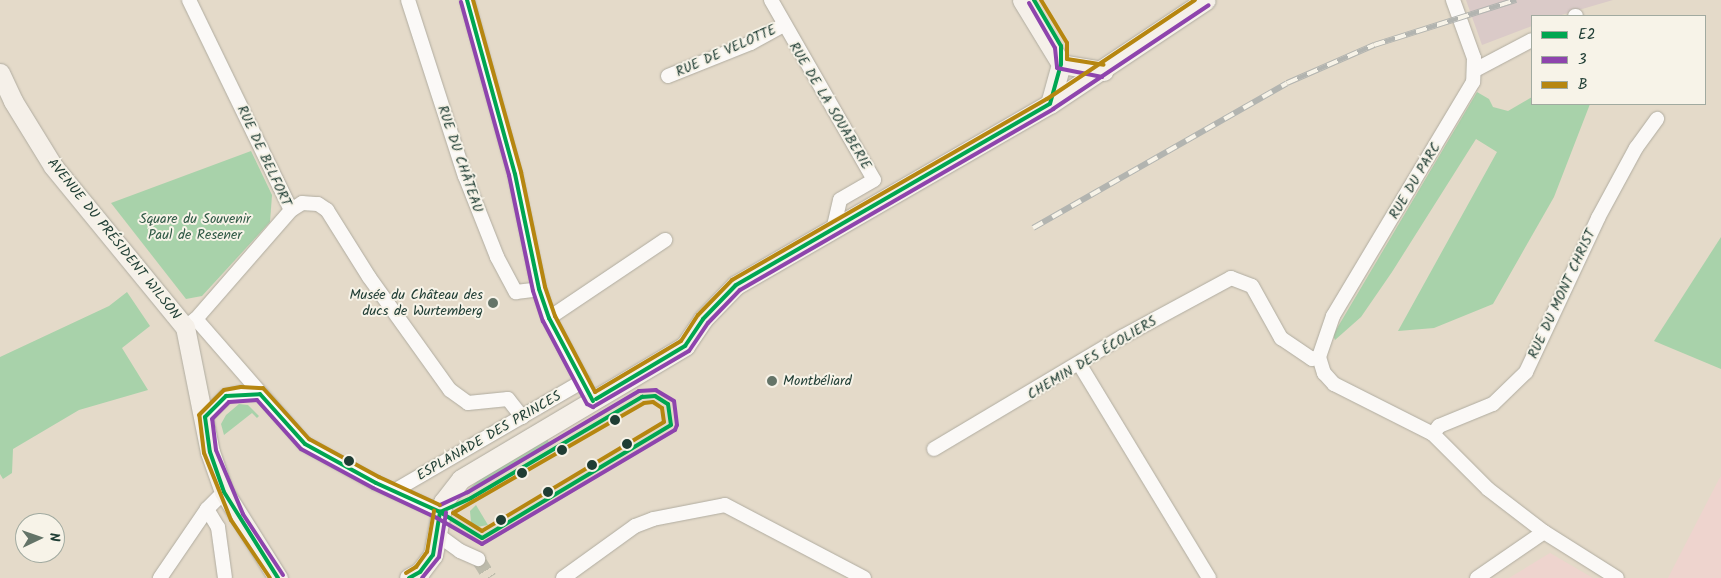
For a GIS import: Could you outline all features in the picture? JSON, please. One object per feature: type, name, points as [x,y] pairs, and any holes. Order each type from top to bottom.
[{"type":"main road","points":[[1022,0],[1061,64],[1050,104]]},
{"type":"main road","points":[[409,578],[420,572],[433,555],[443,502],[461,479],[685,346],[716,305],[736,285],[1050,104],[1103,71],[1206,0]]},
{"type":"main road","points":[[1061,64],[1103,71]]},
{"type":"main road","name":"AVENUE DU PRÉSIDENT WILSON","points":[[0,73],[13,101],[54,166],[191,323]]},
{"type":"main road","points":[[191,323],[210,452],[224,492],[278,578]]},
{"type":"street","name":"RUE DE BELFORT","points":[[190,0],[291,210],[191,323]]},
{"type":"street","name":"RUE DU CHÂTEAU","points":[[408,0],[465,176],[497,257],[516,292],[539,289]]},
{"type":"street","points":[[467,0],[515,174],[539,289],[549,318],[593,401]]},
{"type":"street","points":[[771,0],[784,25]]},
{"type":"street","points":[[1453,0],[1471,46],[1475,70],[1531,41]]},
{"type":"street","name":"RUE DE VELOTTE","points":[[668,76],[751,43],[784,25]]},
{"type":"street","name":"RUE DE LA SOUABERIE","points":[[784,25],[874,180],[840,200],[834,227]]},
{"type":"street","name":"RUE DU PARC","points":[[1319,357],[1334,316],[1464,99],[1475,70]]},
{"type":"street","name":"RUE DU MONT CHRIST","points":[[1434,434],[1439,426],[1493,404],[1526,372],[1598,218],[1636,148],[1657,119]]},
{"type":"street","points":[[291,210],[310,202],[328,210],[369,277],[450,390],[468,403],[508,399],[522,416]]},
{"type":"street","points":[[549,318],[665,240]]},
{"type":"street","name":"CHEMIN DES ÉCOLIERS","points":[[934,449],[1080,365],[1122,337],[1231,278],[1252,286],[1281,338],[1312,359],[1319,357]]},
{"type":"street","points":[[191,323],[260,394],[305,444],[394,491],[440,512]]},
{"type":"street","points":[[1319,357],[1324,374],[1334,384],[1434,434],[1488,489],[1544,532],[1617,578]]},
{"type":"street","points":[[1080,365],[1209,578]]},
{"type":"street","name":"ESPLANADE DES PRINCES","points":[[394,491],[583,381]]},
{"type":"street","points":[[205,417],[226,396],[241,392],[260,394]]},
{"type":"street","points":[[160,578],[207,509],[224,492]]},
{"type":"street","points":[[563,578],[635,526],[653,518],[725,504],[864,578]]},
{"type":"street","points":[[207,509],[218,527],[225,578]]},
{"type":"street","points":[[1477,578],[1544,532]]},
{"type":"street","points":[[438,535],[460,551],[478,559]]},
{"type":"shaded area","points":[[1466,0],[1613,0],[1561,15],[1531,15],[1531,26],[1482,45]]},
{"type":"shaded area","points":[[1721,476],[1721,578],[1668,578],[1719,479]]},
{"type":"shaded area","points":[[1550,553],[1593,578],[1509,578]]},
{"type":"green space","points":[[1477,92],[1489,99],[1493,107],[1508,111],[1531,98],[1531,105],[1590,105],[1554,197],[1493,304],[1434,328],[1398,331],[1497,152],[1476,139],[1392,272],[1361,317],[1335,340],[1333,335]]},
{"type":"green space","name":"Square du Souvenir Paul de Resener","points":[[251,151],[272,195],[270,222],[202,296],[186,299],[111,203]]},
{"type":"green space","points":[[1721,237],[1721,369],[1654,341]]},
{"type":"green space","points":[[127,292],[150,326],[122,348],[148,390],[79,410],[13,449],[12,473],[3,479],[0,474],[0,357],[109,306]]},
{"type":"green space","points":[[239,404],[248,405],[259,416],[257,418],[252,413],[224,435],[221,424],[226,415]]},
{"type":"green space","points":[[547,438],[549,443],[468,490],[485,474]]},
{"type":"green space","points":[[476,505],[488,525],[477,527],[471,522],[470,511]]},
{"type":"tunnel","points":[[478,559],[490,578]]},
{"type":"railway","points":[[1033,228],[1287,83],[1374,45],[1516,0]]},
{"type":"transit line","name":"E2","points":[[467,0],[515,174],[539,289],[549,318],[593,401]]},
{"type":"transit line","name":"B","points":[[473,0],[521,172],[545,287],[555,316],[595,392],[681,341],[698,315],[732,280],[1047,99],[1195,0]]},
{"type":"transit line","name":"E2","points":[[1034,0],[1061,46],[1061,64],[1050,104]]},
{"type":"transit line","name":"B","points":[[1041,0],[1067,43],[1067,59],[1104,65]]},
{"type":"transit line","name":"3","points":[[461,2],[509,175],[533,291],[543,321],[587,404],[593,407],[689,351],[708,323],[740,290],[1053,109],[1209,5]]},
{"type":"transit line","name":"3","points":[[1029,3],[1055,48],[1057,68],[1102,77]]},
{"type":"transit line","name":"E2","points":[[596,399],[685,346],[703,319],[736,285],[1050,104]]},
{"type":"transit line","name":"B","points":[[270,578],[231,520],[204,453],[199,415],[224,390],[241,387],[263,388],[309,439],[379,477],[440,505]]},
{"type":"transit line","name":"3","points":[[283,575],[243,514],[216,450],[212,419],[229,402],[257,400],[301,449],[373,488],[437,518],[482,544],[675,430],[677,425],[674,401],[656,390],[639,391],[468,492],[440,505]]},
{"type":"transit line","name":"E2","points":[[205,417],[226,396],[260,394],[305,444],[376,483],[440,512]]},
{"type":"transit line","name":"E2","points":[[655,396],[668,404],[671,425],[482,538],[440,512],[471,498],[642,397],[655,396]]},
{"type":"transit line","name":"B","points":[[653,402],[662,408],[664,422],[482,531],[453,513],[644,403],[653,402]]},
{"type":"transit line","name":"E2","points":[[205,417],[210,452],[224,492],[278,578]]},
{"type":"transit line","name":"B","points":[[406,573],[416,567],[427,552],[434,511]]},
{"type":"transit line","name":"E2","points":[[409,578],[420,572],[433,555],[440,512]]},
{"type":"transit line","name":"3","points":[[422,578],[439,557],[446,513]]},
{"type":"place","name":"Musée du Château des ducs de Wurtemberg","points":[[493,303]]},
{"type":"place","name":"Montbéliard","points":[[772,381]]}]
